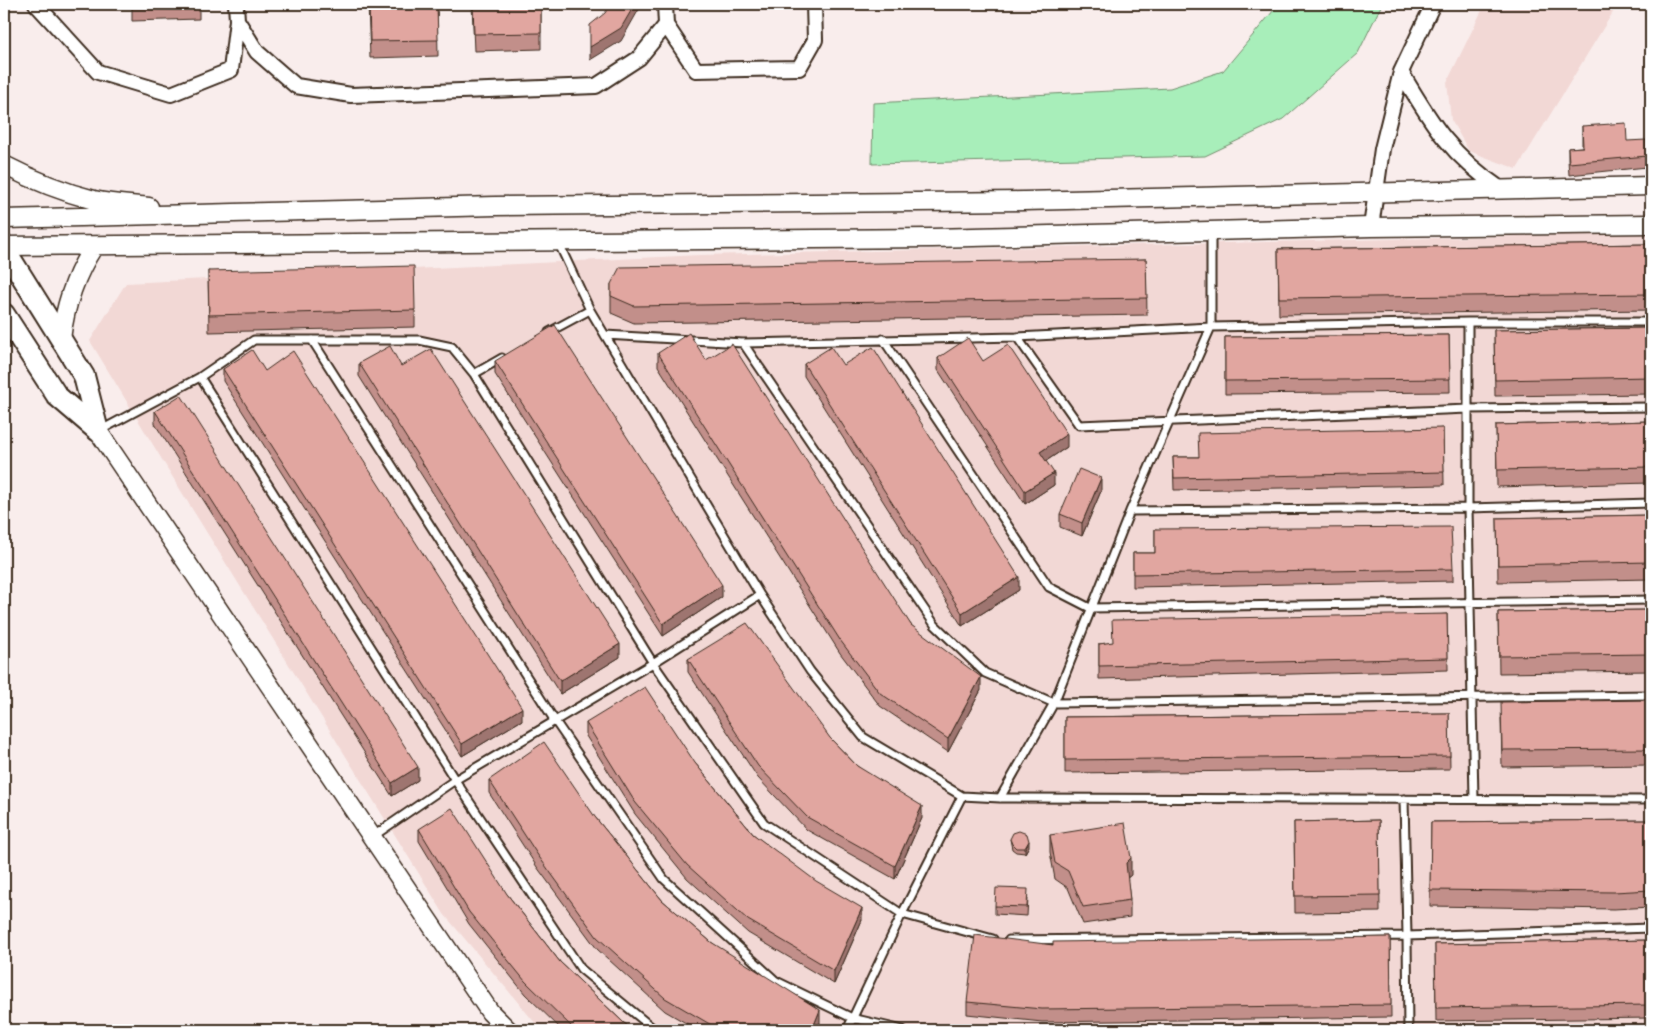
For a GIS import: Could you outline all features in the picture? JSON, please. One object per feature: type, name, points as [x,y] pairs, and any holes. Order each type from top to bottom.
[{"type":"main road","points":[[4,247],[84,376],[98,431]]},
{"type":"main road","points":[[4,314],[57,396],[98,431]]},
{"type":"street","points":[[36,4],[98,72],[171,94],[231,70],[237,20],[236,4]]},
{"type":"street","points":[[665,4],[666,25],[696,70],[799,68],[815,40],[814,4]]},
{"type":"street","points":[[1371,227],[1386,130],[1401,72],[1432,4]]},
{"type":"street","points":[[237,20],[257,52],[296,86],[352,95],[596,86],[639,58],[666,25]]},
{"type":"street","points":[[1401,72],[1422,109],[1445,142],[1472,168],[1502,190]]},
{"type":"street","points":[[4,165],[27,177],[60,190],[96,201],[211,215]]},
{"type":"street","points":[[4,219],[495,206],[1034,201],[1651,186]]},
{"type":"street","points":[[4,247],[932,238],[1371,227],[1651,224]]},
{"type":"street","points":[[61,339],[67,303],[73,285],[94,246]]},
{"type":"street","points":[[98,431],[490,1012],[508,1030]]},
{"type":"lane","points":[[1000,798],[1054,703],[1130,511],[1211,327],[1210,231]]},
{"type":"lane","points":[[558,242],[590,310],[605,336],[760,595],[810,671],[863,737],[962,796],[1000,798],[1651,800]]},
{"type":"lane","points":[[545,334],[590,310]]},
{"type":"lane","points":[[1468,322],[1468,508],[1474,799]]},
{"type":"lane","points":[[605,336],[743,344],[1017,337],[1211,327],[1468,322],[1651,322]]},
{"type":"lane","points":[[1017,337],[1079,425],[1170,423],[1468,409],[1651,407]]},
{"type":"lane","points":[[883,339],[1049,587],[1090,608],[1651,600]]},
{"type":"lane","points":[[98,431],[200,378],[254,340],[420,340],[452,347],[474,374],[654,663],[764,823],[902,914],[1000,941],[1408,936],[1651,928]]},
{"type":"lane","points":[[312,340],[555,721],[664,879],[776,981],[852,1018],[904,1030]]},
{"type":"lane","points":[[743,344],[935,625],[984,673],[1054,703],[1651,695]]},
{"type":"lane","points":[[474,374],[506,356]]},
{"type":"lane","points":[[200,378],[455,780],[581,969],[655,1030]]},
{"type":"lane","points":[[1130,511],[1468,508],[1651,503]]},
{"type":"lane","points":[[372,838],[455,780],[654,663],[760,595]]},
{"type":"lane","points":[[847,1030],[902,914],[962,796]]},
{"type":"lane","points":[[1404,799],[1408,936],[1408,1030]]},
{"type":"shaded area","points":[[1485,4],[1618,4],[1517,169],[1469,151],[1451,120],[1447,82]]},
{"type":"shaded area","points":[[1651,233],[1651,1030],[541,1030],[444,914],[90,341],[126,283],[700,255]]},
{"type":"green space","points":[[1279,4],[1382,4],[1358,53],[1283,119],[1205,156],[872,164],[873,103],[1170,88],[1223,71]]},
{"type":"building","points":[[369,4],[437,4],[438,40],[370,41]]},
{"type":"building","points":[[473,4],[541,4],[541,33],[474,34]]},
{"type":"building","points":[[611,4],[635,4],[621,28],[590,47],[590,25],[605,13]]},
{"type":"building","points":[[1626,123],[1627,141],[1646,140],[1647,156],[1569,163],[1568,148],[1583,147],[1582,126]]},
{"type":"building","points":[[1651,244],[1651,294],[1279,298],[1278,249]]},
{"type":"building","points":[[1146,259],[1147,298],[634,306],[611,296],[611,284],[620,267]]},
{"type":"building","points":[[414,266],[415,310],[209,315],[208,271]]},
{"type":"building","points":[[555,325],[722,585],[663,624],[495,361]]},
{"type":"building","points":[[1651,328],[1651,377],[1495,380],[1494,330]]},
{"type":"building","points":[[689,333],[706,360],[732,344],[911,625],[981,677],[948,739],[880,693],[840,640],[658,353]]},
{"type":"building","points":[[1449,335],[1450,379],[1225,381],[1225,337]]},
{"type":"building","points":[[968,338],[983,361],[1008,345],[1067,434],[1040,452],[1054,473],[1025,491],[938,358]]},
{"type":"building","points":[[390,346],[401,366],[431,349],[620,644],[560,681],[359,363]]},
{"type":"building","points":[[831,347],[843,365],[873,347],[1019,577],[962,613],[804,364]]},
{"type":"building","points":[[252,350],[265,371],[293,351],[522,708],[462,744],[223,369]]},
{"type":"building","points":[[181,395],[418,767],[392,783],[155,411]]},
{"type":"building","points":[[1651,421],[1651,467],[1497,470],[1496,425]]},
{"type":"building","points":[[1443,428],[1444,472],[1174,478],[1173,457],[1199,457],[1198,433]]},
{"type":"building","points":[[1079,469],[1101,478],[1082,523],[1060,514]]},
{"type":"building","points":[[1651,515],[1651,562],[1498,565],[1497,518]]},
{"type":"building","points":[[1451,527],[1453,569],[1133,574],[1133,553],[1155,553],[1155,529]]},
{"type":"building","points":[[1651,610],[1651,654],[1499,656],[1498,612]]},
{"type":"building","points":[[1447,614],[1448,658],[1099,666],[1099,644],[1113,642],[1112,620]]},
{"type":"building","points":[[747,623],[830,738],[857,766],[922,806],[895,866],[807,817],[758,766],[688,659]]},
{"type":"building","points":[[645,687],[695,763],[753,834],[816,881],[862,908],[834,971],[748,920],[687,865],[635,802],[586,723]]},
{"type":"building","points":[[1651,700],[1651,749],[1502,750],[1501,702]]},
{"type":"building","points":[[1449,713],[1450,756],[1065,760],[1065,717]]},
{"type":"building","points":[[544,742],[595,817],[662,900],[711,942],[820,1010],[812,1030],[720,1030],[665,998],[597,937],[537,854],[489,780]]},
{"type":"building","points":[[452,808],[507,894],[560,962],[633,1030],[575,1030],[525,981],[469,912],[419,829]]},
{"type":"building","points":[[1379,820],[1380,895],[1295,896],[1294,822]]},
{"type":"building","points":[[1651,820],[1651,890],[1614,892],[1430,890],[1431,822]]},
{"type":"building","points":[[1125,823],[1131,858],[1126,863],[1130,900],[1083,907],[1068,871],[1055,863],[1050,835]]},
{"type":"building","points":[[1019,831],[1027,834],[1029,841],[1025,848],[1016,848],[1010,839],[1013,833]]},
{"type":"building","points":[[996,888],[1028,889],[1027,907],[995,906]]},
{"type":"building","points":[[975,935],[1053,945],[1053,942],[1390,937],[1391,1005],[1042,1009],[967,1002]]},
{"type":"building","points":[[1651,940],[1651,1005],[1436,1008],[1435,944]]}]
